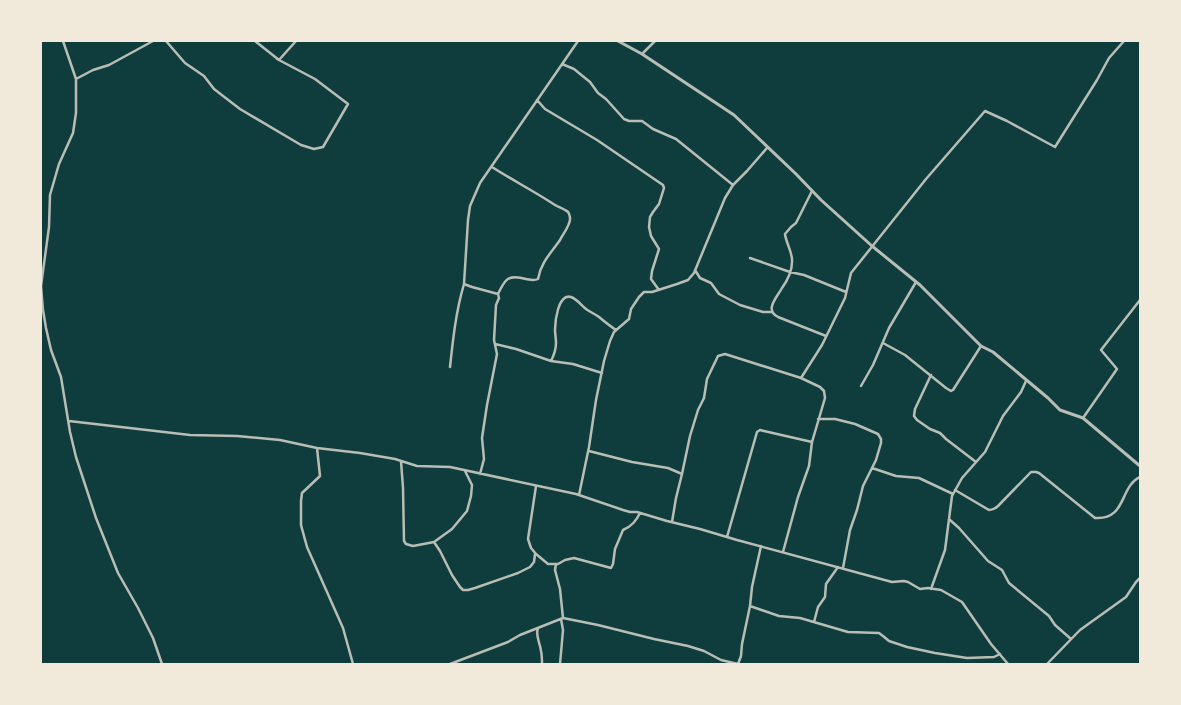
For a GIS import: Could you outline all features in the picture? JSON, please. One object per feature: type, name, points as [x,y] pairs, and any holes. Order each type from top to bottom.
[{"type":"street","points":[[63,41],[76,79],[76,113],[73,133],[59,164],[50,195],[49,227],[41,286],[43,310],[51,350],[62,377],[76,457],[96,518],[118,573],[138,608],[162,664]]},
{"type":"street","points":[[76,79],[93,70],[108,65],[153,41]]},
{"type":"street","points":[[166,41],[185,63],[204,76],[214,89],[240,109],[301,145],[314,149],[323,147],[348,104],[315,79],[279,60],[255,41]]},
{"type":"street","points":[[279,60],[296,41]]},
{"type":"street","points":[[450,367],[454,330],[464,284],[465,254],[470,206],[480,183],[578,41]]},
{"type":"street","points":[[618,41],[642,54],[734,115],[821,200],[872,246],[916,282],[981,346],[993,352],[1048,398],[1056,408],[1083,418],[1140,466]]},
{"type":"street","points":[[642,54],[655,41]]},
{"type":"street","points":[[801,378],[818,351],[845,298],[851,273],[926,179],[985,111],[1055,147],[1109,58],[1124,41]]},
{"type":"street","points":[[562,64],[574,70],[590,82],[598,93],[606,99],[624,120],[629,122],[642,121],[653,129],[676,139],[733,185]]},
{"type":"street","points":[[537,100],[545,109],[597,140],[663,185],[664,188],[659,204],[652,212],[649,227],[651,236],[659,249],[652,270],[651,279],[659,290]]},
{"type":"street","points":[[579,495],[589,451],[596,400],[610,341],[616,330],[629,319],[631,309],[644,292],[652,292],[688,280],[694,274],[725,198],[733,185],[747,172],[767,148]]},
{"type":"street","points":[[480,474],[484,454],[482,438],[497,354],[494,340],[496,305],[499,298],[498,294],[502,284],[516,276],[533,281],[537,280],[542,265],[561,238],[570,221],[568,212],[492,167]]},
{"type":"street","points":[[772,312],[774,300],[790,272],[793,260],[785,234],[796,223],[812,191]]},
{"type":"street","points":[[750,258],[790,272],[804,275],[846,292]]},
{"type":"street","points":[[695,269],[700,278],[711,283],[718,294],[763,312],[772,312],[778,317],[826,336]]},
{"type":"street","points":[[861,386],[890,328],[916,282]]},
{"type":"street","points":[[464,284],[498,294]]},
{"type":"street","points":[[551,360],[556,343],[555,329],[559,305],[566,297],[576,300],[616,330]]},
{"type":"street","points":[[1083,418],[1117,369],[1101,350],[1140,300]]},
{"type":"street","points":[[883,343],[905,355],[951,391],[981,346]]},
{"type":"street","points":[[495,344],[602,373]]},
{"type":"street","points":[[672,522],[690,436],[698,410],[704,398],[707,379],[718,356],[725,354],[801,378],[820,387],[824,391],[825,398],[812,442],[808,466],[783,552]]},
{"type":"street","points":[[931,375],[915,409],[914,416],[917,420],[930,429],[940,433],[976,463]]},
{"type":"street","points":[[931,589],[945,550],[953,494],[962,478],[985,452],[1003,416],[1021,392],[1026,381]]},
{"type":"street","points":[[818,420],[835,419],[855,424],[878,434],[881,439],[876,460],[863,486],[850,530],[843,568]]},
{"type":"street","points":[[69,421],[190,435],[238,436],[280,440],[317,448],[401,460],[418,466],[450,467],[579,495],[623,510],[700,529],[892,582],[908,582],[920,589],[941,590],[962,602],[991,644],[1008,664]]},
{"type":"street","points":[[727,537],[757,432],[760,430],[812,442]]},
{"type":"street","points":[[317,448],[320,476],[302,493],[301,525],[307,548],[343,628],[353,664]]},
{"type":"street","points":[[589,451],[632,462],[668,468],[682,474]]},
{"type":"street","points":[[401,460],[404,504],[404,541],[406,544],[414,546],[434,542],[452,529],[467,511],[472,486],[465,470]]},
{"type":"street","points":[[872,468],[896,476],[918,478],[953,494]]},
{"type":"street","points":[[955,490],[989,510],[992,510],[998,506],[1031,472],[1036,472],[1040,473],[1095,518],[1103,518],[1112,515],[1119,507],[1133,481],[1140,478]]},
{"type":"street","points":[[536,486],[528,539],[535,554],[548,564],[556,564],[574,558],[611,568],[615,549],[623,530],[630,527],[640,513]]},
{"type":"street","points":[[950,520],[988,561],[1002,570],[1009,583],[1050,616],[1056,625],[1071,639]]},
{"type":"street","points":[[434,542],[463,590],[475,588],[530,567],[534,562],[535,554]]},
{"type":"street","points":[[450,664],[508,642],[538,627],[562,618],[688,646],[704,651],[721,660],[738,664],[741,656],[752,587],[761,546]]},
{"type":"street","points":[[556,564],[555,570],[560,589],[563,630],[560,664]]},
{"type":"street","points":[[814,622],[818,607],[825,598],[826,584],[838,567]]},
{"type":"street","points":[[1047,664],[1080,630],[1126,597],[1140,578]]},
{"type":"street","points":[[750,606],[779,616],[794,617],[848,632],[878,633],[889,641],[907,647],[935,653],[967,658],[994,657],[1000,654]]},
{"type":"street","points":[[538,627],[536,633],[541,651],[542,664]]}]
